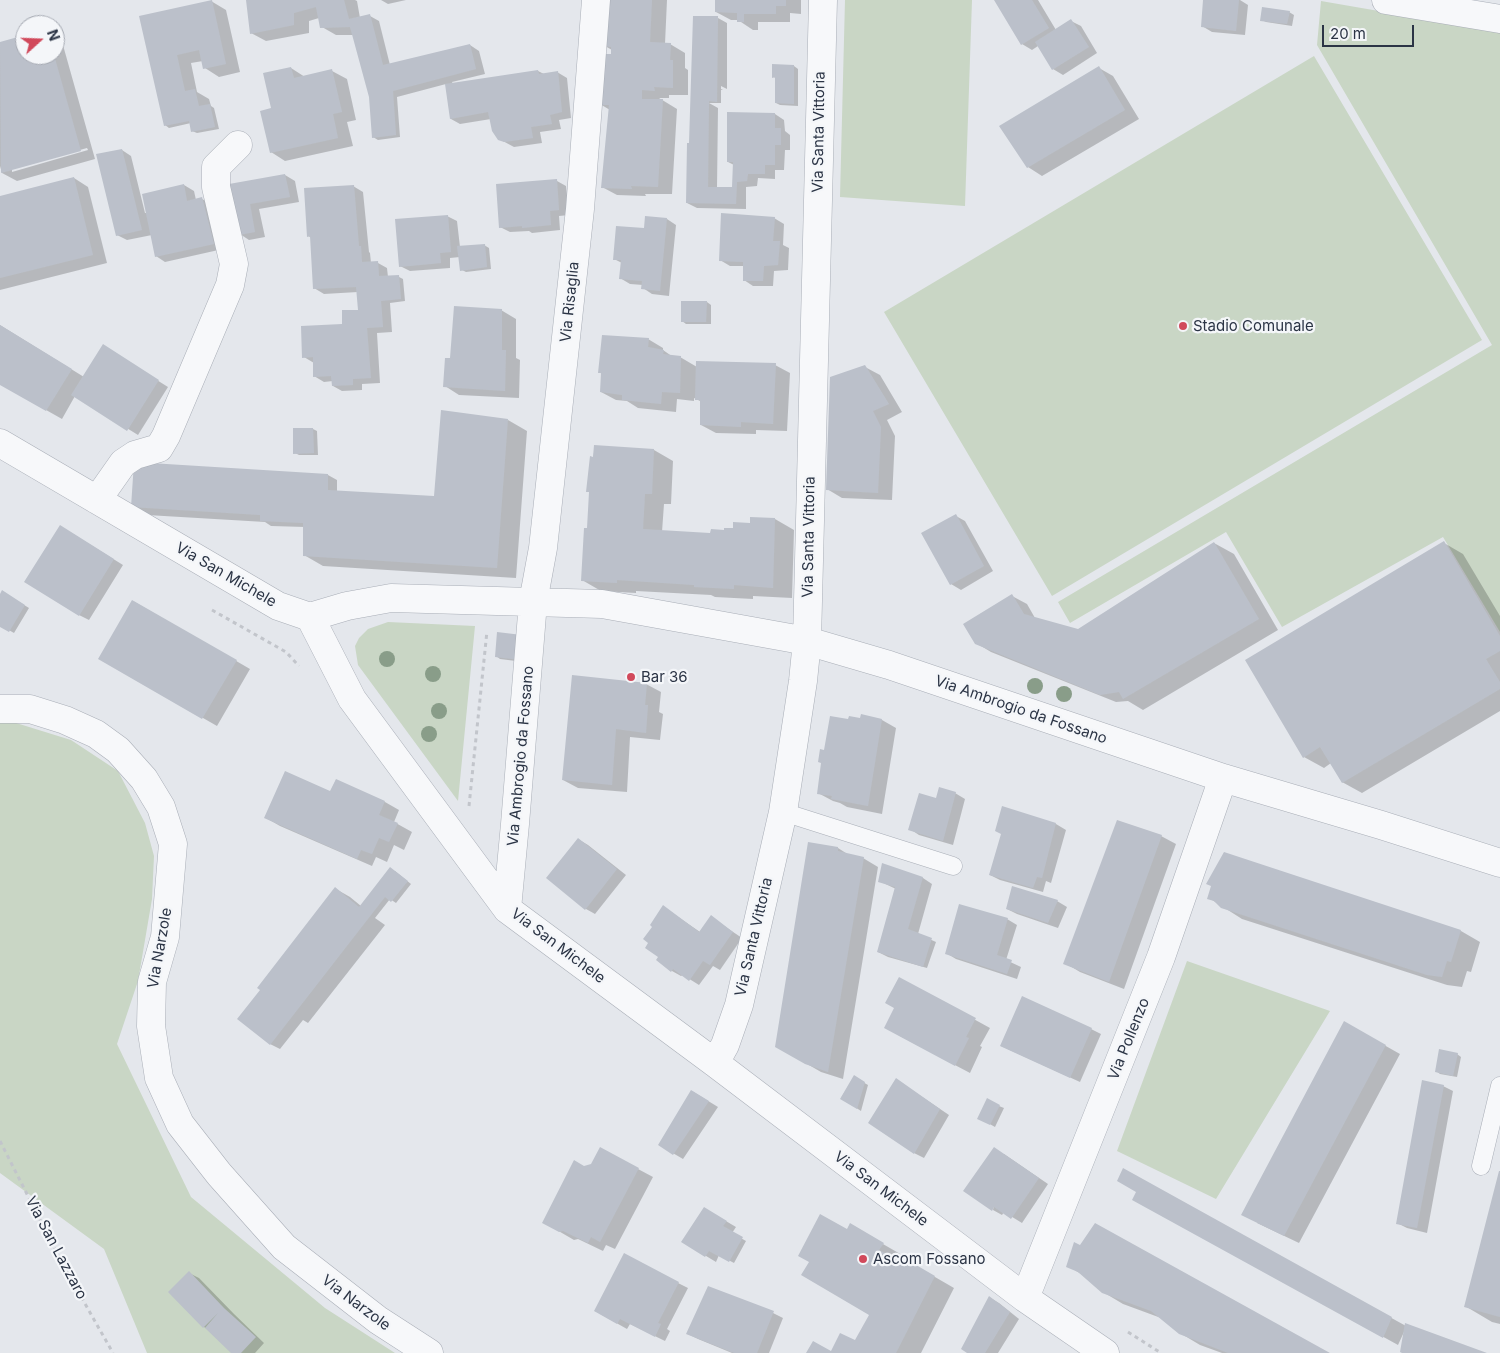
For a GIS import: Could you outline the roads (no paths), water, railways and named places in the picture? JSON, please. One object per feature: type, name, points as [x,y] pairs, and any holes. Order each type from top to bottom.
[{"type":"street","name":"Via Risaglia","points":[[533,602],[543,548],[580,210],[596,0]]},
{"type":"street","name":"Via Santa Vittoria","points":[[715,1063],[725,1045],[739,1005],[783,812],[803,681],[807,641],[822,0]]},
{"type":"street","points":[[1386,0],[1500,19]]},
{"type":"street","points":[[97,500],[123,463],[135,455],[159,448],[230,285],[234,264],[216,187],[216,167],[238,145]]},
{"type":"street","name":"Via San Michele","points":[[0,443],[278,606],[310,617],[352,699],[507,909],[715,1063],[1025,1298],[1105,1353]]},
{"type":"street","name":"Via Ambrogio da Fossano","points":[[310,617],[347,606],[391,598],[602,604],[807,641],[889,666],[1223,778],[1500,863]]},
{"type":"street","name":"Via Ambrogio da Fossano","points":[[507,909],[516,824],[533,602]]},
{"type":"street","name":"Via Narzole","points":[[0,708],[30,709],[65,720],[96,734],[118,750],[144,779],[161,807],[173,844],[165,937],[152,982],[151,1026],[159,1078],[180,1124],[218,1174],[284,1247],[378,1320],[429,1353]]},
{"type":"street","name":"Via Pollenzo","points":[[1025,1298],[1162,956],[1223,778]]},
{"type":"lane","points":[[783,812],[952,866]]},
{"type":"lane","points":[[1481,1166],[1500,1086]]},
{"type":"place","name":"Stadio Comunale","points":[[1183,326]]},
{"type":"place","name":"Bar 36","points":[[631,677]]},
{"type":"place","name":"Ascom Fossano","points":[[863,1259]]}]
